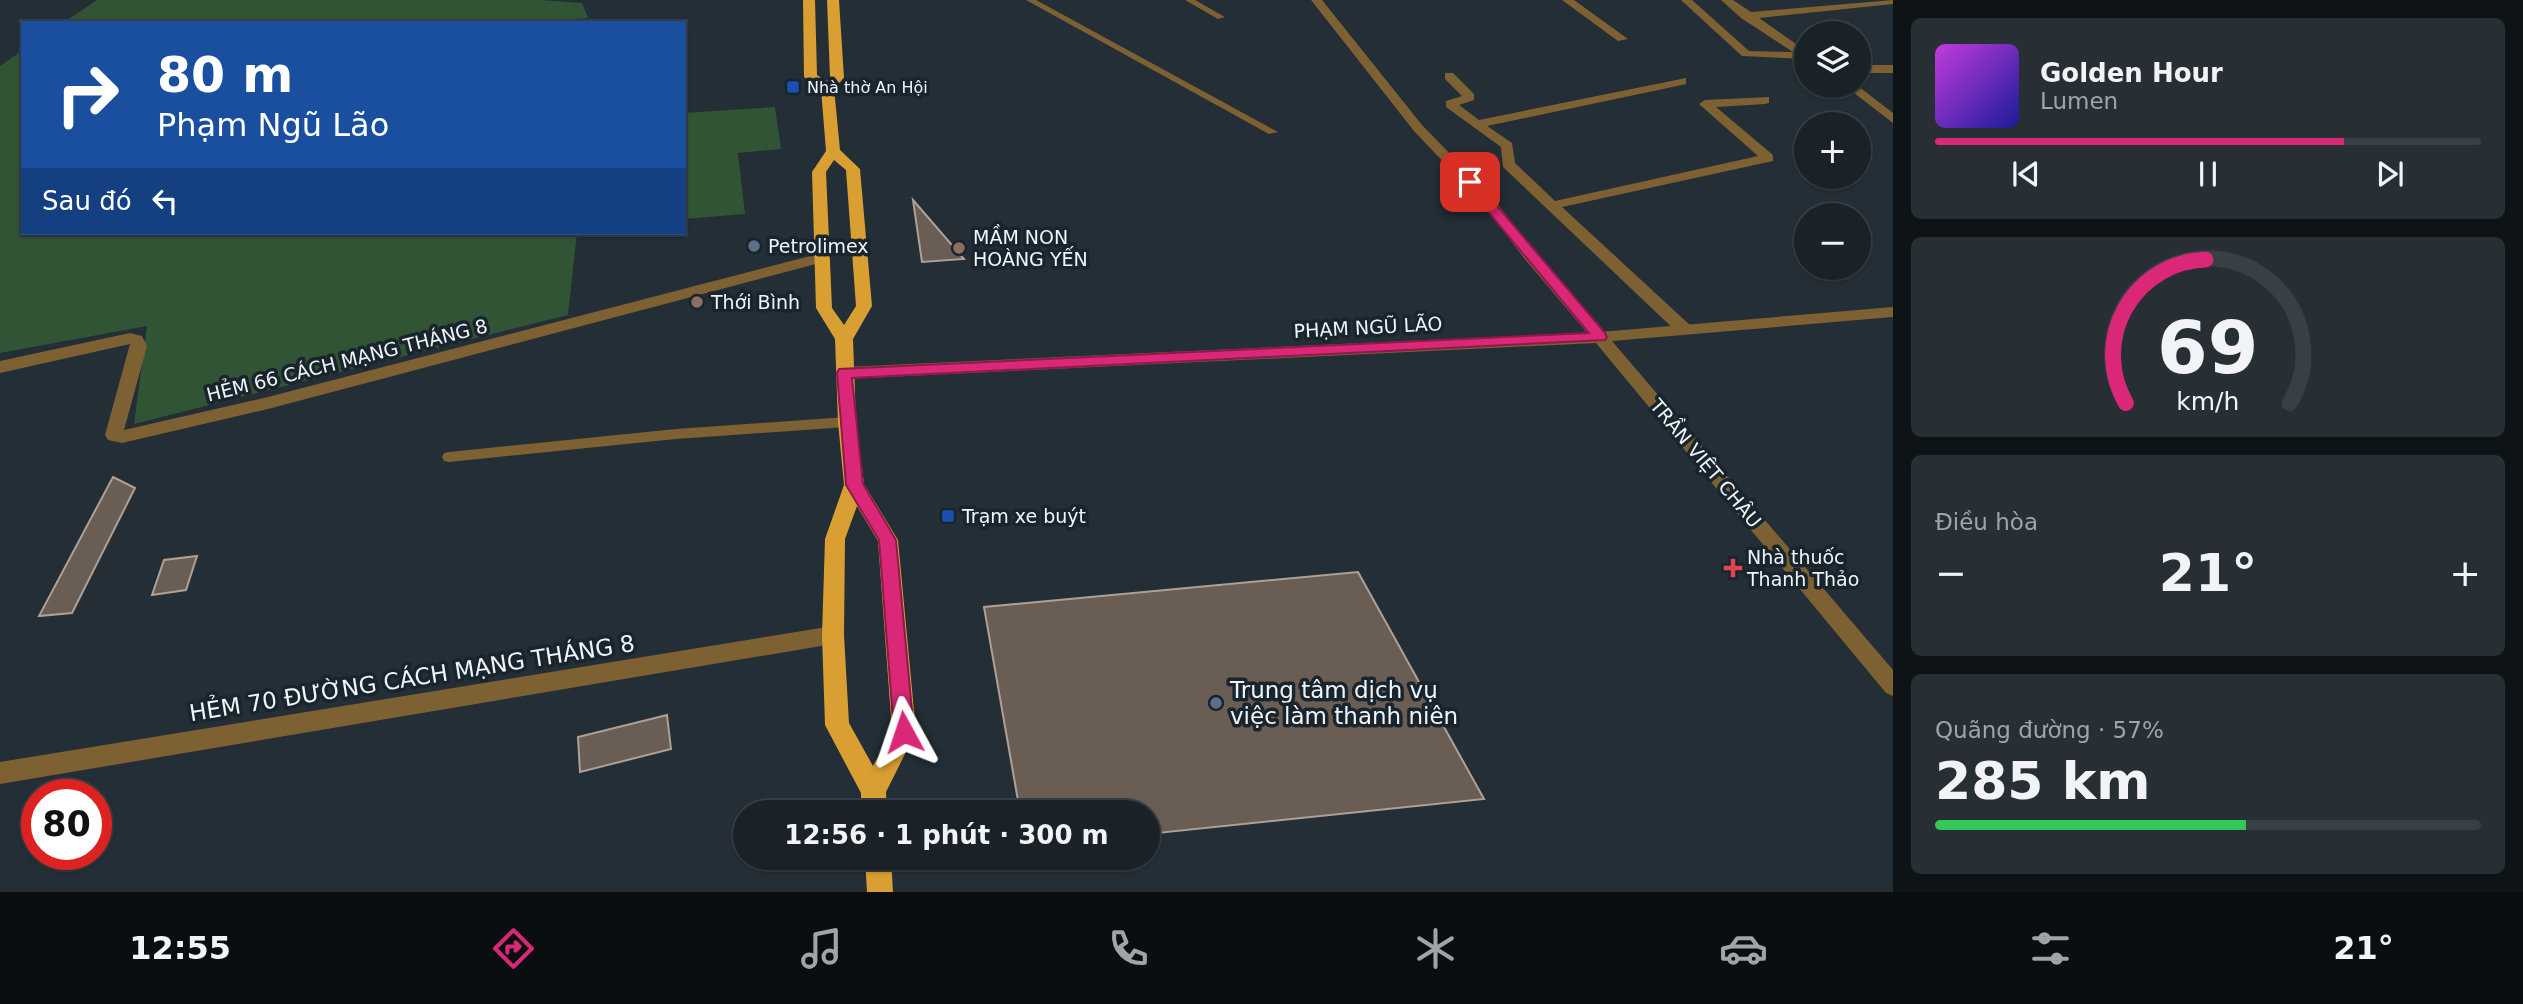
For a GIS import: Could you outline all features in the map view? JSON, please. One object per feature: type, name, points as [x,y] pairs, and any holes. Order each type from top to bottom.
[{"type":"highway","points":[[809,0],[811,77],[827,87]]},
{"type":"highway","points":[[827,87],[837,78],[833,0]]},
{"type":"highway","points":[[827,87],[833,151],[819,172],[824,308],[844,339],[847,422],[854,485],[888,540],[904,732],[875,800]]},
{"type":"highway","points":[[833,151],[853,169],[864,306],[844,339]]},
{"type":"highway","points":[[854,485],[835,539],[833,635],[838,725],[873,800]]},
{"type":"highway","points":[[879,870],[880,892]]},
{"type":"street","name":"TRẦN VIỆT CHÂU","points":[[1316,0],[1418,128],[1488,201],[1529,255],[1893,686]]},
{"type":"street","points":[[1567,0],[1622,39]]},
{"type":"street","points":[[1686,0],[1746,54],[1794,56]]},
{"type":"street","points":[[1726,0],[1794,48]]},
{"type":"street","points":[[1745,16],[1893,1]]},
{"type":"street","points":[[1871,69],[1893,69]]},
{"type":"street","points":[[1448,76],[1470,97],[1450,104],[1507,146],[1508,164],[1685,330]]},
{"type":"street","points":[[1477,124],[1682,82]]},
{"type":"street","points":[[1867,98],[1893,118]]},
{"type":"street","points":[[1554,205],[1768,158],[1705,104],[1765,100]]},
{"type":"street","name":"HẺM 66 CÁCH MẠNG THÁNG 8","points":[[0,367],[130,338],[136,340],[139,346],[114,435],[122,437],[268,404],[822,258]]},
{"type":"street","name":"PHẠM NGŨ LÃO","points":[[845,373],[1600,337],[1893,312]]},
{"type":"street","name":"HẺM 70 ĐƯỜNG CÁCH MẠNG THÁNG 8","points":[[0,773],[833,635]]},
{"type":"lane","points":[[1030,0],[1273,132]]},
{"type":"lane","points":[[1189,0],[1221,17]]},
{"type":"lane","points":[[449,457],[676,434],[847,422]]},
{"type":"green space","points":[[97,0],[540,0],[582,3],[588,18],[544,21],[66,21]]},
{"type":"green space","points":[[21,51],[21,235],[577,235],[568,315],[134,424],[147,326],[0,353],[0,66]]},
{"type":"green space","points":[[775,107],[781,149],[738,153],[745,214],[686,219],[686,113]]},
{"type":"building","points":[[913,200],[964,259],[922,262]]},
{"type":"building","points":[[113,477],[135,488],[72,613],[39,616]]},
{"type":"building","points":[[197,556],[186,590],[152,595],[164,560]]},
{"type":"building","name":"Trung tâm dịch vụ việc làm thanh niên","points":[[1358,572],[1484,799],[1160,833],[1160,800],[1018,800],[984,607]]},
{"type":"building","points":[[667,715],[671,749],[580,772],[578,737]]},
{"type":"place","name":"Nhà thờ An Hội","points":[[793,87]]},
{"type":"place","name":"Petrolimex","points":[[754,246]]},
{"type":"place","name":"MẦM NON HOÀNG YẾN","points":[[959,248]]},
{"type":"place","name":"Thới Bình","points":[[697,302]]},
{"type":"place","name":"Trạm xe buýt","points":[[948,516]]},
{"type":"place","name":"Nhà thuốc Thanh Thảo","points":[[1733,568]]},
{"type":"place","name":"Trung tâm dịch vụ việc làm thanh niên","points":[[1216,703]]},
{"type":"route","points":[[904,732],[888,540],[854,485],[845,373],[1600,337],[1470,182]]}]
